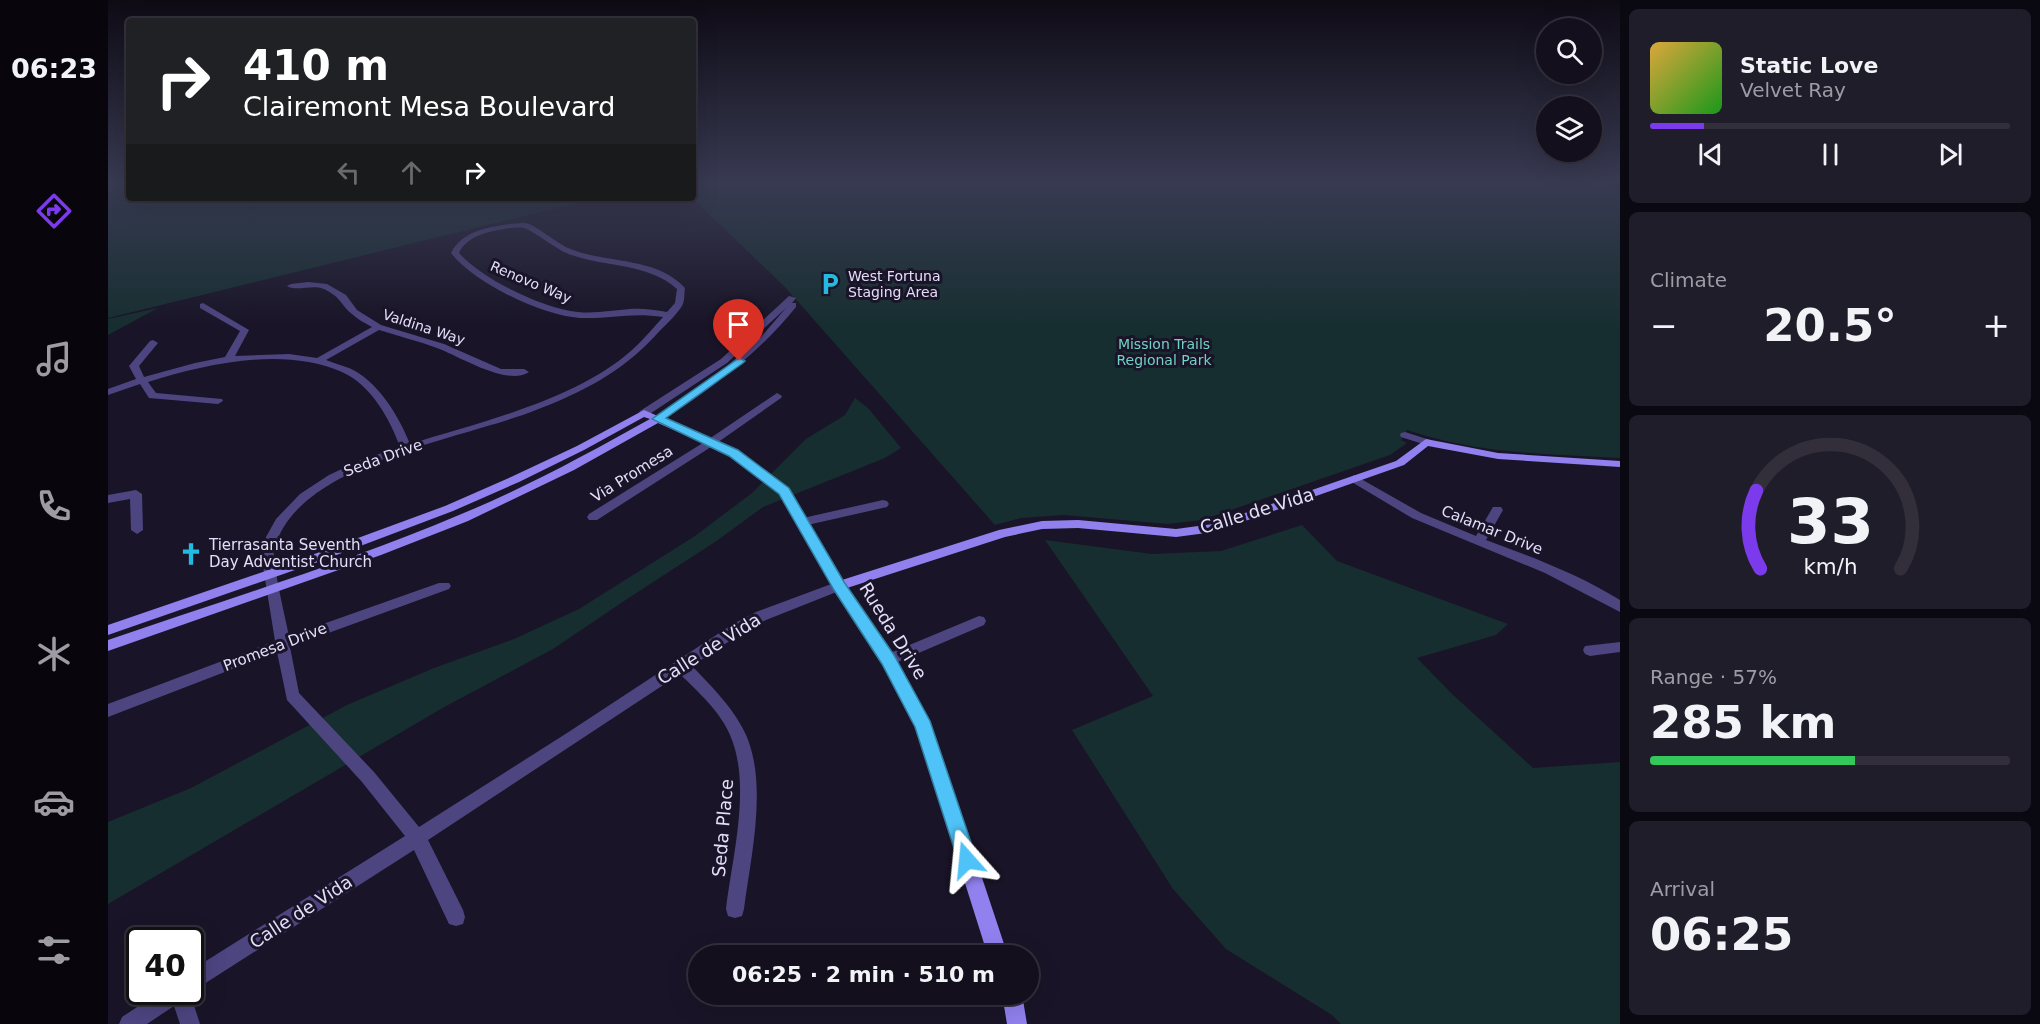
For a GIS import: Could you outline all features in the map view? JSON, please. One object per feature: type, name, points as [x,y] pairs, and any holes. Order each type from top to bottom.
[{"type":"street","name":"Renovo Way","points":[[498,229],[468,238],[458,246],[456,255],[471,270],[491,283],[559,311],[579,315],[635,311],[669,315]]},
{"type":"street","name":"Seda Drive","points":[[456,916],[417,837],[368,777],[292,696],[267,554],[270,537],[287,511],[318,486],[343,472],[531,409],[578,389],[614,368],[635,352],[680,303],[681,288],[674,280],[660,272],[590,258],[550,243],[532,229]]},
{"type":"street","name":"Valdina Way","points":[[291,286],[308,284],[324,286],[343,297],[354,312],[378,327],[441,346],[499,371],[524,372]]},
{"type":"street","points":[[108,630],[271,580],[377,552],[464,518],[570,468],[658,419],[725,373],[757,346],[792,306],[792,298],[724,361],[644,413],[559,460],[456,507],[271,580],[108,646]]},
{"type":"street","points":[[203,306],[245,330],[228,361]]},
{"type":"street","points":[[318,361],[378,327]]},
{"type":"street","points":[[153,343],[134,366],[153,396],[218,401]]},
{"type":"street","points":[[108,392],[187,367],[280,357],[318,361],[352,374],[388,409],[406,449]]},
{"type":"street","name":"Via Promesa","points":[[593,517],[710,443],[777,396]]},
{"type":"street","name":"Rueda Drive","points":[[644,413],[734,453],[784,491],[839,586],[888,660],[924,727],[994,945]]},
{"type":"street","points":[[1405,435],[1465,453],[1504,458],[1620,464]]},
{"type":"street","name":"Calle de Vida","points":[[204,974],[573,738],[681,665],[761,616],[839,586],[1003,533],[1042,525],[1078,524],[1176,533],[1214,528],[1400,463],[1426,442]]},
{"type":"street","name":"Calamar Drive","points":[[1354,479],[1388,502],[1478,542],[1568,578],[1620,607]]},
{"type":"street","points":[[108,499],[136,494],[137,530]]},
{"type":"street","points":[[803,522],[883,504]]},
{"type":"street","points":[[1478,542],[1497,510]]},
{"type":"street","name":"Promesa Drive","points":[[108,711],[282,644],[444,586]]},
{"type":"street","points":[[888,660],[979,621]]},
{"type":"street","points":[[1590,650],[1620,647]]},
{"type":"street","name":"Seda Place","points":[[681,665],[717,702],[736,731],[744,751],[749,784],[735,909]]},
{"type":"street","points":[[129,1024],[159,1005]]},
{"type":"street","points":[[183,1005],[190,1024]]},
{"type":"street","points":[[1014,1005],[1017,1024]]},
{"type":"green space","points":[[108,229],[472,229],[108,318]]},
{"type":"green space","name":"Mission Trails Regional Park","points":[[724,229],[1620,229],[1620,458],[1539,454],[1486,448],[1460,444],[1407,430],[1401,440],[1407,443],[1390,455],[1202,520],[1168,524],[1064,515],[1021,518],[995,525],[785,287]]},
{"type":"green space","points":[[158,308],[108,335],[108,319]]},
{"type":"green space","points":[[855,398],[868,408],[901,448],[885,458],[763,507],[718,540],[553,649],[446,706],[108,904],[108,822],[191,788],[347,705],[434,668],[514,639],[579,609],[695,536],[752,493],[806,439],[845,415]]},
{"type":"green space","points":[[1302,525],[1337,561],[1508,624],[1496,635],[1417,658],[1452,694],[1533,768],[1620,762],[1620,1024],[1341,1024],[1332,1015],[1226,949],[1173,889],[1072,730],[1153,696],[1045,540],[1152,554],[1221,551]]},
{"type":"place","name":"West Fortuna Staging Area","points":[[830,284]]},
{"type":"place","name":"Tierrasanta Seventh Day Adventist Church","points":[[191,554]]},
{"type":"route","points":[[739,361],[658,419],[734,453],[784,491],[807,527],[839,586],[888,660],[924,727],[967,860]]}]
